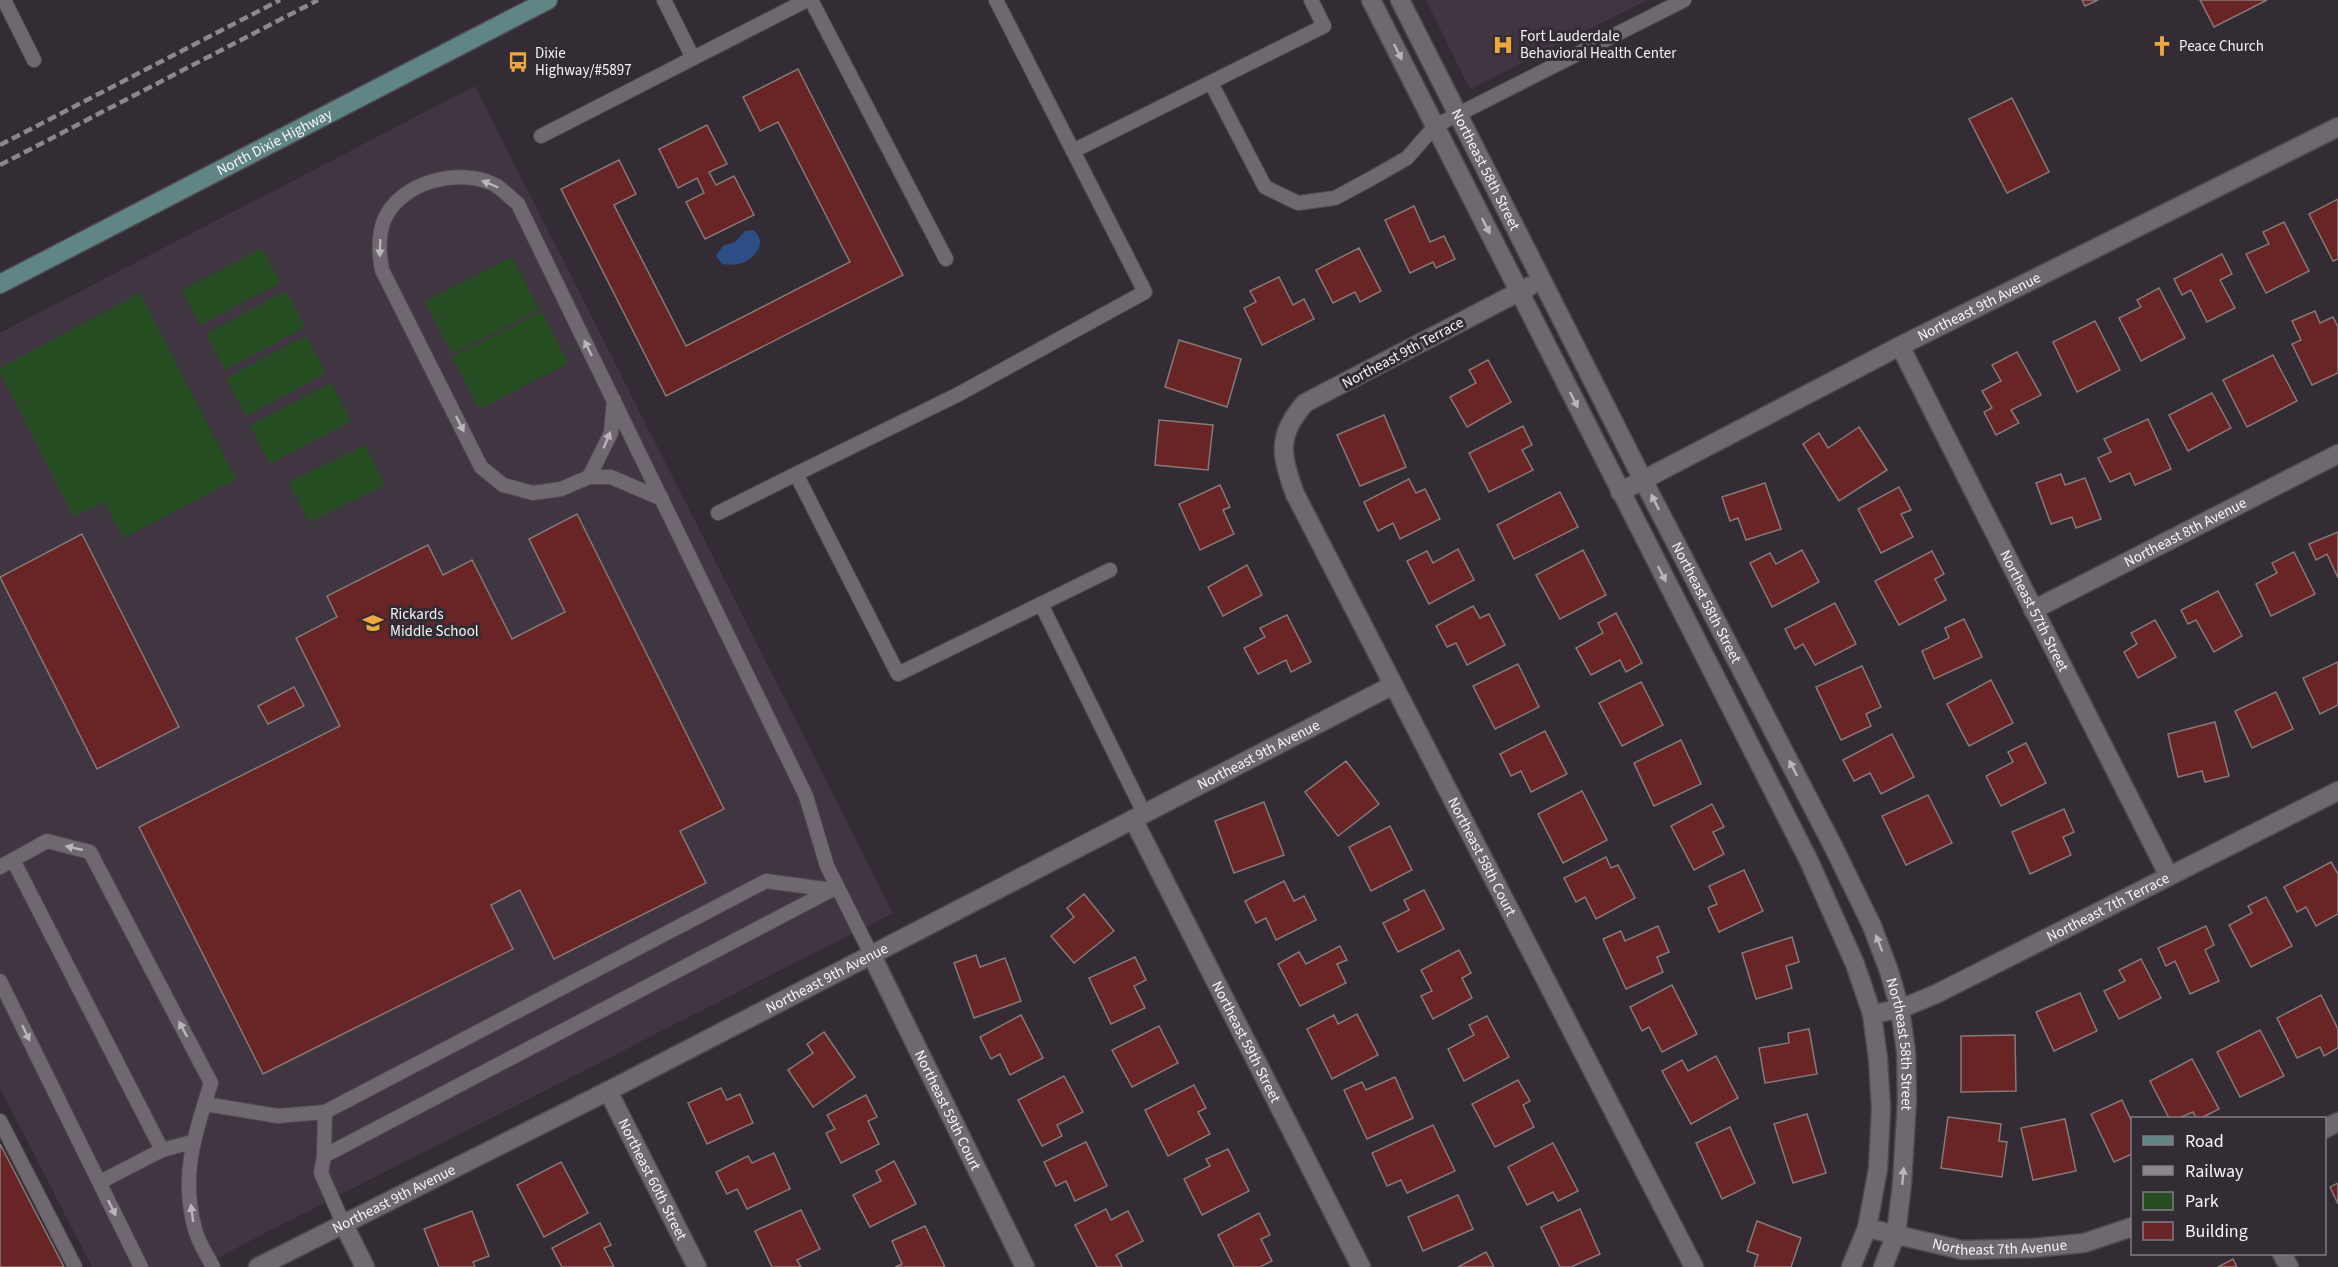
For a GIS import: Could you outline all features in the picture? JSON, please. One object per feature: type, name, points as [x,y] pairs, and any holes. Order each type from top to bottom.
[{"type":"main road","name":"North Dixie Highway","points":[[0,284],[548,0]]},
{"type":"street","name":"Northeast 58th Street","points":[[1371,0],[1809,861],[1855,964],[1872,1014],[1881,1109],[1878,1169],[1867,1228]]},
{"type":"street","name":"Northeast 58th Street","points":[[1400,0],[1867,916],[1889,971],[1900,1009],[1906,1052],[1907,1099],[1902,1184],[1896,1234]]},
{"type":"street","name":"Northeast 9th Avenue","points":[[1620,492],[1900,346],[2338,127]]},
{"type":"street","name":"Northeast 9th Terrace","points":[[1284,444],[1291,420],[1305,403],[1542,280]]},
{"type":"street","name":"Northeast 57th Street","points":[[1900,346],[2169,876]]},
{"type":"street","name":"Northeast 58th Court","points":[[1284,444],[1285,465],[1295,494],[1694,1267]]},
{"type":"street","name":"Northeast 8th Avenue","points":[[2033,610],[2338,454]]},
{"type":"street","name":"Northeast 9th Avenue","points":[[258,1267],[608,1091],[1393,685]]},
{"type":"street","name":"Northeast 7th Terrace","points":[[1872,1014],[1900,1009],[1936,994],[2338,791]]},
{"type":"street","name":"Northeast 59th Street","points":[[1139,816],[1361,1267]]},
{"type":"street","name":"Northeast 59th Court","points":[[871,954],[1025,1267]]},
{"type":"street","name":"Northeast 60th Street","points":[[608,1091],[697,1267]]},
{"type":"street","points":[[343,1223],[365,1267]]},
{"type":"street","name":"Northeast 7th Avenue","points":[[1867,1228],[1962,1250],[2033,1248],[2084,1243],[2131,1228]]},
{"type":"street","points":[[1851,1267],[1867,1228]]},
{"type":"street","points":[[1883,1267],[1896,1234]]},
{"type":"lane","points":[[4,0],[34,60]]},
{"type":"lane","points":[[664,0],[693,58]]},
{"type":"lane","points":[[541,136],[809,0],[946,259]]},
{"type":"lane","points":[[718,513],[957,395],[1145,292],[996,0]]},
{"type":"lane","points":[[1073,151],[1324,26],[1311,0]]},
{"type":"lane","points":[[1211,82],[1265,188],[1298,203],[1335,198],[1407,158],[1435,126],[1684,0]]},
{"type":"lane","points":[[662,499],[611,477],[589,477],[561,489],[533,493],[503,485],[481,466],[382,270],[378,249],[384,220],[402,196],[425,184],[448,178],[476,179],[497,186],[518,204],[614,400],[662,499],[806,796],[835,888],[871,954]]},
{"type":"lane","points":[[589,477],[610,433],[614,400]]},
{"type":"lane","points":[[796,474],[898,674],[1110,570]]},
{"type":"lane","points":[[1041,604],[1139,816]]},
{"type":"lane","points":[[0,867],[47,842],[90,852],[211,1083],[192,1142],[188,1179],[195,1230],[213,1267]]},
{"type":"lane","points":[[13,860],[162,1150]]},
{"type":"lane","points":[[204,1104],[278,1116],[325,1112],[766,881],[835,888]]},
{"type":"lane","points":[[324,1156],[835,888]]},
{"type":"lane","points":[[0,981],[141,1267]]},
{"type":"lane","points":[[325,1112],[324,1156],[321,1173],[343,1223]]},
{"type":"lane","points":[[0,1121],[75,1267]]},
{"type":"lane","points":[[100,1182],[162,1150],[192,1142]]},
{"type":"shaded area","name":"Fort Lauderdale Behavioral Health Center","points":[[1426,0],[1647,0],[1470,89]]},
{"type":"shaded area","name":"Rickards Middle School","points":[[475,86],[893,913],[199,1267],[92,1267],[0,1088],[0,333]]},
{"type":"green space","points":[[262,248],[280,283],[200,325],[182,290]]},
{"type":"green space","points":[[512,257],[539,309],[452,354],[425,302]]},
{"type":"green space","points":[[286,291],[305,327],[225,370],[206,334]]},
{"type":"green space","points":[[140,293],[236,479],[124,538],[104,502],[74,517],[0,368]]},
{"type":"green space","points":[[541,311],[568,363],[480,409],[452,357]]},
{"type":"green space","points":[[306,336],[326,373],[246,416],[226,378]]},
{"type":"green space","points":[[331,383],[351,421],[270,464],[250,425]]},
{"type":"green space","points":[[365,445],[385,485],[309,522],[289,482]]},
{"type":"water","points":[[753,230],[760,239],[756,253],[742,263],[722,264],[716,256],[723,246],[735,242],[745,231]]},
{"type":"building","points":[[2082,0],[2098,0],[2085,6]]},
{"type":"building","points":[[2200,0],[2267,0],[2214,27]]},
{"type":"building","points":[[798,69],[903,275],[666,396],[561,189],[619,160],[636,194],[614,205],[686,346],[850,262],[778,122],[760,131],[743,97]]},
{"type":"building","points":[[2012,98],[2049,172],[2007,193],[1969,119]]},
{"type":"building","points":[[707,125],[727,164],[709,172],[716,185],[734,176],[754,215],[705,239],[686,202],[704,193],[697,178],[678,188],[659,149]]},
{"type":"building","points":[[2338,199],[2338,259],[2333,261],[2309,214]]},
{"type":"building","points":[[1414,206],[1430,242],[1444,236],[1455,259],[1436,268],[1433,262],[1410,273],[1385,220]]},
{"type":"building","points":[[2284,222],[2309,271],[2266,293],[2246,254],[2269,244],[2263,232]]},
{"type":"building","points":[[1359,248],[1381,291],[1360,302],[1355,292],[1333,303],[1316,270]]},
{"type":"building","points":[[2222,254],[2232,274],[2220,280],[2235,308],[2207,322],[2191,290],[2182,295],[2174,279]]},
{"type":"building","points":[[1279,277],[1293,305],[1304,299],[1314,319],[1262,345],[1244,308],[1256,302],[1250,291]]},
{"type":"building","points":[[2159,288],[2185,338],[2141,361],[2119,318],[2141,307],[2137,300]]},
{"type":"building","points":[[2315,311],[2320,323],[2333,317],[2338,327],[2338,373],[2312,385],[2292,344],[2301,340],[2292,321]]},
{"type":"building","points":[[2095,321],[2120,370],[2077,392],[2053,342]]},
{"type":"building","points":[[1179,340],[1241,359],[1227,407],[1165,387]]},
{"type":"building","points":[[2017,352],[2041,395],[2011,410],[2019,423],[1996,435],[1984,412],[1992,408],[1982,391],[2001,381],[1992,365]]},
{"type":"building","points":[[2273,355],[2297,401],[2247,427],[2223,380]]},
{"type":"building","points":[[1488,360],[1511,402],[1467,427],[1450,397],[1476,383],[1469,370]]},
{"type":"building","points":[[2212,393],[2231,428],[2188,451],[2169,415]]},
{"type":"building","points":[[1384,415],[1406,467],[1360,486],[1337,435]]},
{"type":"building","points":[[2148,419],[2171,469],[2135,485],[2130,473],[2110,482],[2098,458],[2111,452],[2104,439]]},
{"type":"building","points":[[1159,420],[1213,425],[1208,470],[1155,465]]},
{"type":"building","points":[[1523,426],[1532,445],[1522,450],[1533,470],[1489,492],[1469,453]]},
{"type":"building","points":[[1859,427],[1887,470],[1839,501],[1803,444],[1819,433],[1828,448]]},
{"type":"building","points":[[2061,474],[2065,485],[2085,478],[2101,519],[2076,528],[2072,517],[2051,524],[2036,483]]},
{"type":"building","points":[[1409,479],[1416,493],[1425,489],[1440,519],[1400,539],[1393,523],[1378,531],[1364,502]]},
{"type":"building","points":[[1765,483],[1781,529],[1746,540],[1738,518],[1730,521],[1722,497]]},
{"type":"building","points":[[1220,485],[1230,507],[1223,510],[1234,534],[1200,550],[1179,504]]},
{"type":"building","points":[[1899,487],[1911,510],[1901,514],[1913,537],[1881,553],[1858,509]]},
{"type":"building","points":[[1560,492],[1578,527],[1514,559],[1497,525]]},
{"type":"building","points":[[577,514],[724,809],[680,831],[706,883],[554,959],[520,890],[491,905],[513,949],[263,1074],[139,827],[340,726],[296,638],[337,617],[327,596],[428,545],[443,575],[472,560],[512,639],[565,612],[529,539]]},
{"type":"building","points":[[2338,532],[2338,578],[2327,554],[2316,560],[2309,544]]},
{"type":"building","points":[[82,534],[179,727],[97,769],[0,577]]},
{"type":"building","points":[[1458,549],[1474,580],[1429,604],[1407,561],[1427,551],[1433,563]]},
{"type":"building","points":[[1583,550],[1606,595],[1560,619],[1536,575]]},
{"type":"building","points":[[1802,550],[1819,582],[1772,607],[1750,563],[1770,553],[1776,564]]},
{"type":"building","points":[[1932,551],[1944,574],[1935,579],[1946,600],[1899,625],[1875,581]]},
{"type":"building","points":[[2294,552],[2315,594],[2271,616],[2256,584],[2277,573],[2272,563]]},
{"type":"building","points":[[1247,565],[1262,595],[1223,616],[1208,587]]},
{"type":"building","points":[[2218,591],[2242,636],[2214,652],[2196,620],[2188,624],[2181,610]]},
{"type":"building","points":[[1835,603],[1856,644],[1815,665],[1803,644],[1795,649],[1785,629]]},
{"type":"building","points":[[1473,606],[1480,618],[1489,614],[1505,645],[1467,665],[1456,643],[1447,647],[1436,626]]},
{"type":"building","points":[[1616,613],[1642,663],[1626,672],[1620,660],[1591,675],[1576,648],[1603,633],[1598,623]]},
{"type":"building","points":[[1287,615],[1311,662],[1291,672],[1286,660],[1258,674],[1244,648],[1265,637],[1260,628]]},
{"type":"building","points":[[1964,619],[1982,657],[1934,679],[1922,651],[1949,638],[1945,628]]},
{"type":"building","points":[[2155,620],[2176,657],[2138,678],[2124,652],[2137,644],[2131,633]]},
{"type":"building","points":[[2338,662],[2338,705],[2320,714],[2303,678]]},
{"type":"building","points":[[1518,664],[1539,707],[1495,729],[1473,686]]},
{"type":"building","points":[[1862,666],[1881,707],[1866,714],[1871,726],[1841,740],[1816,687]]},
{"type":"building","points":[[1991,680],[2013,723],[1969,746],[1947,704]]},
{"type":"building","points":[[1641,682],[1663,725],[1622,746],[1599,703]]},
{"type":"building","points":[[294,687],[304,706],[268,724],[258,706]]},
{"type":"building","points":[[2276,692],[2293,729],[2252,748],[2235,711]]},
{"type":"building","points":[[2215,722],[2229,776],[2205,782],[2202,771],[2178,777],[2168,734]]},
{"type":"building","points":[[1545,731],[1567,774],[1531,792],[1521,771],[1511,776],[1500,754]]},
{"type":"building","points":[[1892,734],[1914,777],[1881,794],[1870,773],[1854,781],[1843,760]]},
{"type":"building","points":[[1681,740],[1701,784],[1654,806],[1634,763]]},
{"type":"building","points":[[2026,743],[2046,783],[2001,806],[1986,776],[2013,762],[2008,752]]},
{"type":"building","points":[[1346,761],[1379,804],[1338,836],[1305,792]]},
{"type":"building","points":[[1582,791],[1607,840],[1563,863],[1538,814]]},
{"type":"building","points":[[1928,795],[1952,843],[1906,865],[1882,816]]},
{"type":"building","points":[[1264,802],[1284,855],[1234,873],[1215,821]]},
{"type":"building","points":[[1712,804],[1724,827],[1713,832],[1724,854],[1694,870],[1671,826]]},
{"type":"building","points":[[2064,809],[2074,832],[2063,837],[2071,855],[2030,874],[2012,832]]},
{"type":"building","points":[[1390,826],[1412,870],[1371,891],[1349,847]]},
{"type":"building","points":[[1606,857],[1611,868],[1618,865],[1635,898],[1596,919],[1585,897],[1576,902],[1564,878]]},
{"type":"building","points":[[2331,862],[2338,874],[2338,914],[2316,926],[2306,907],[2297,912],[2284,887]]},
{"type":"building","points":[[1744,870],[1763,911],[1719,932],[1708,908],[1717,904],[1709,886]]},
{"type":"building","points":[[1284,881],[1294,901],[1304,896],[1316,920],[1276,940],[1266,918],[1256,923],[1245,901]]},
{"type":"building","points":[[1424,890],[1444,929],[1398,952],[1383,923],[1409,910],[1404,900]]},
{"type":"building","points":[[1084,894],[1114,931],[1074,963],[1051,936],[1074,917],[1067,908]]},
{"type":"building","points":[[2266,897],[2292,946],[2251,967],[2229,925],[2252,913],[2248,906]]},
{"type":"building","points":[[1658,926],[1669,952],[1657,957],[1663,972],[1626,989],[1603,939],[1621,931],[1625,941]]},
{"type":"building","points":[[2206,926],[2214,945],[2205,950],[2219,981],[2190,994],[2175,961],[2166,966],[2158,948]]},
{"type":"building","points":[[1792,937],[1799,962],[1786,966],[1792,988],[1756,999],[1742,953]]},
{"type":"building","points":[[1340,946],[1347,960],[1337,964],[1346,983],[1300,1006],[1278,964],[1299,952],[1306,964]]},
{"type":"building","points":[[1459,950],[1471,973],[1462,978],[1472,998],[1433,1019],[1421,996],[1432,991],[1421,970]]},
{"type":"building","points":[[976,955],[980,967],[1005,958],[1021,1001],[974,1018],[954,963]]},
{"type":"building","points":[[1135,957],[1146,980],[1134,986],[1145,1008],[1111,1024],[1089,978]]},
{"type":"building","points":[[2141,959],[2161,998],[2119,1019],[2104,991],[2125,981],[2119,970]]},
{"type":"building","points":[[1672,985],[1697,1034],[1662,1052],[1649,1027],[1642,1031],[1630,1007]]},
{"type":"building","points":[[2080,993],[2097,1031],[2054,1051],[2036,1012]]},
{"type":"building","points":[[2321,995],[2338,1029],[2338,1048],[2324,1056],[2320,1047],[2297,1058],[2277,1018]]},
{"type":"building","points":[[1357,1014],[1378,1055],[1332,1079],[1307,1029],[1334,1015],[1338,1024]]},
{"type":"building","points":[[1021,1015],[1043,1058],[1010,1075],[1000,1054],[991,1059],[980,1037]]},
{"type":"building","points":[[1487,1016],[1509,1057],[1464,1081],[1448,1049],[1474,1035],[1469,1025]]},
{"type":"building","points":[[1159,1026],[1178,1063],[1132,1087],[1112,1050]]},
{"type":"building","points":[[1809,1029],[1817,1074],[1765,1083],[1759,1048],[1789,1043],[1788,1033]]},
{"type":"building","points":[[2260,1030],[2284,1076],[2240,1097],[2217,1052]]},
{"type":"building","points":[[824,1032],[855,1077],[813,1107],[788,1070],[813,1053],[807,1044]]},
{"type":"building","points":[[2015,1035],[2016,1091],[1961,1092],[1961,1036]]},
{"type":"building","points":[[1716,1056],[1738,1098],[1691,1124],[1662,1071],[1682,1060],[1688,1071]]},
{"type":"building","points":[[2192,1059],[2219,1109],[2203,1117],[2196,1117],[2193,1112],[2181,1117],[2168,1117],[2150,1081]]},
{"type":"building","points":[[1064,1076],[1083,1112],[1057,1125],[1062,1136],[1042,1146],[1018,1100]]},
{"type":"building","points":[[1395,1077],[1413,1118],[1367,1139],[1344,1090],[1362,1082],[1366,1090]]},
{"type":"building","points":[[1518,1080],[1530,1101],[1523,1105],[1534,1127],[1495,1147],[1472,1104]]},
{"type":"building","points":[[1194,1085],[1206,1108],[1198,1112],[1210,1134],[1168,1156],[1145,1110]]},
{"type":"building","points":[[721,1088],[727,1100],[740,1094],[753,1123],[707,1144],[688,1103]]},
{"type":"building","points":[[866,1095],[877,1117],[868,1121],[879,1144],[841,1163],[826,1133],[835,1129],[827,1115]]},
{"type":"building","points":[[2122,1100],[2131,1120],[2131,1154],[2114,1162],[2091,1114]]},
{"type":"building","points":[[1807,1114],[1826,1173],[1793,1183],[1774,1124]]},
{"type":"building","points":[[1948,1117],[2001,1124],[1999,1141],[2007,1142],[2002,1177],[1941,1168]]},
{"type":"building","points":[[2065,1119],[2076,1171],[2033,1180],[2021,1128]]},
{"type":"building","points":[[1433,1125],[1455,1171],[1407,1193],[1401,1180],[1387,1186],[1372,1153]]},
{"type":"building","points":[[1730,1127],[1755,1183],[1722,1199],[1696,1143]]},
{"type":"building","points":[[1086,1142],[1107,1186],[1075,1201],[1066,1181],[1056,1186],[1044,1162]]},
{"type":"building","points":[[1553,1143],[1578,1191],[1558,1201],[1553,1192],[1527,1205],[1508,1167]]},
{"type":"building","points":[[0,1144],[64,1267],[0,1267]]},
{"type":"building","points":[[1228,1149],[1249,1191],[1202,1215],[1184,1179],[1210,1166],[1206,1159]]},
{"type":"building","points":[[774,1153],[790,1189],[747,1209],[737,1189],[727,1194],[716,1172],[748,1156],[752,1163]]},
{"type":"building","points":[[894,1161],[916,1204],[870,1227],[853,1195],[881,1181],[876,1171]]},
{"type":"building","points":[[561,1162],[588,1213],[544,1237],[517,1185]]},
{"type":"building","points":[[2338,1183],[2338,1204],[2330,1187]]},
{"type":"building","points":[[1458,1195],[1473,1229],[1423,1251],[1408,1217]]},
{"type":"building","points":[[1106,1209],[1111,1220],[1128,1211],[1143,1241],[1116,1255],[1122,1266],[1120,1267],[1097,1267],[1075,1225]]},
{"type":"building","points":[[1580,1209],[1600,1254],[1571,1267],[1560,1267],[1541,1227]]},
{"type":"building","points":[[801,1210],[820,1249],[797,1260],[801,1267],[772,1267],[755,1231]]},
{"type":"building","points":[[472,1211],[489,1256],[473,1262],[475,1267],[439,1267],[424,1229]]},
{"type":"building","points":[[1259,1213],[1270,1235],[1261,1239],[1272,1261],[1260,1267],[1234,1267],[1218,1235]]},
{"type":"building","points":[[1757,1221],[1801,1238],[1791,1267],[1754,1267],[1758,1255],[1747,1251]]},
{"type":"building","points":[[600,1223],[611,1245],[604,1248],[614,1267],[562,1267],[552,1248]]},
{"type":"building","points":[[925,1226],[945,1267],[895,1267],[902,1264],[892,1241]]},
{"type":"building","points":[[1486,1252],[1494,1267],[1458,1267]]},
{"type":"building","points":[[2233,1259],[2237,1267],[2218,1267]]},
{"type":"railway","points":[[0,145],[280,0]]},
{"type":"railway","points":[[0,165],[318,0]]},
{"type":"place","name":"Fort Lauderdale Behavioral Health Center","points":[[1503,45]]},
{"type":"place","name":"Peace Church","points":[[2162,46]]},
{"type":"place","name":"Dixie Highway/#5897","points":[[518,62]]},
{"type":"place","name":"Rickards Middle School","points":[[373,623]]}]
